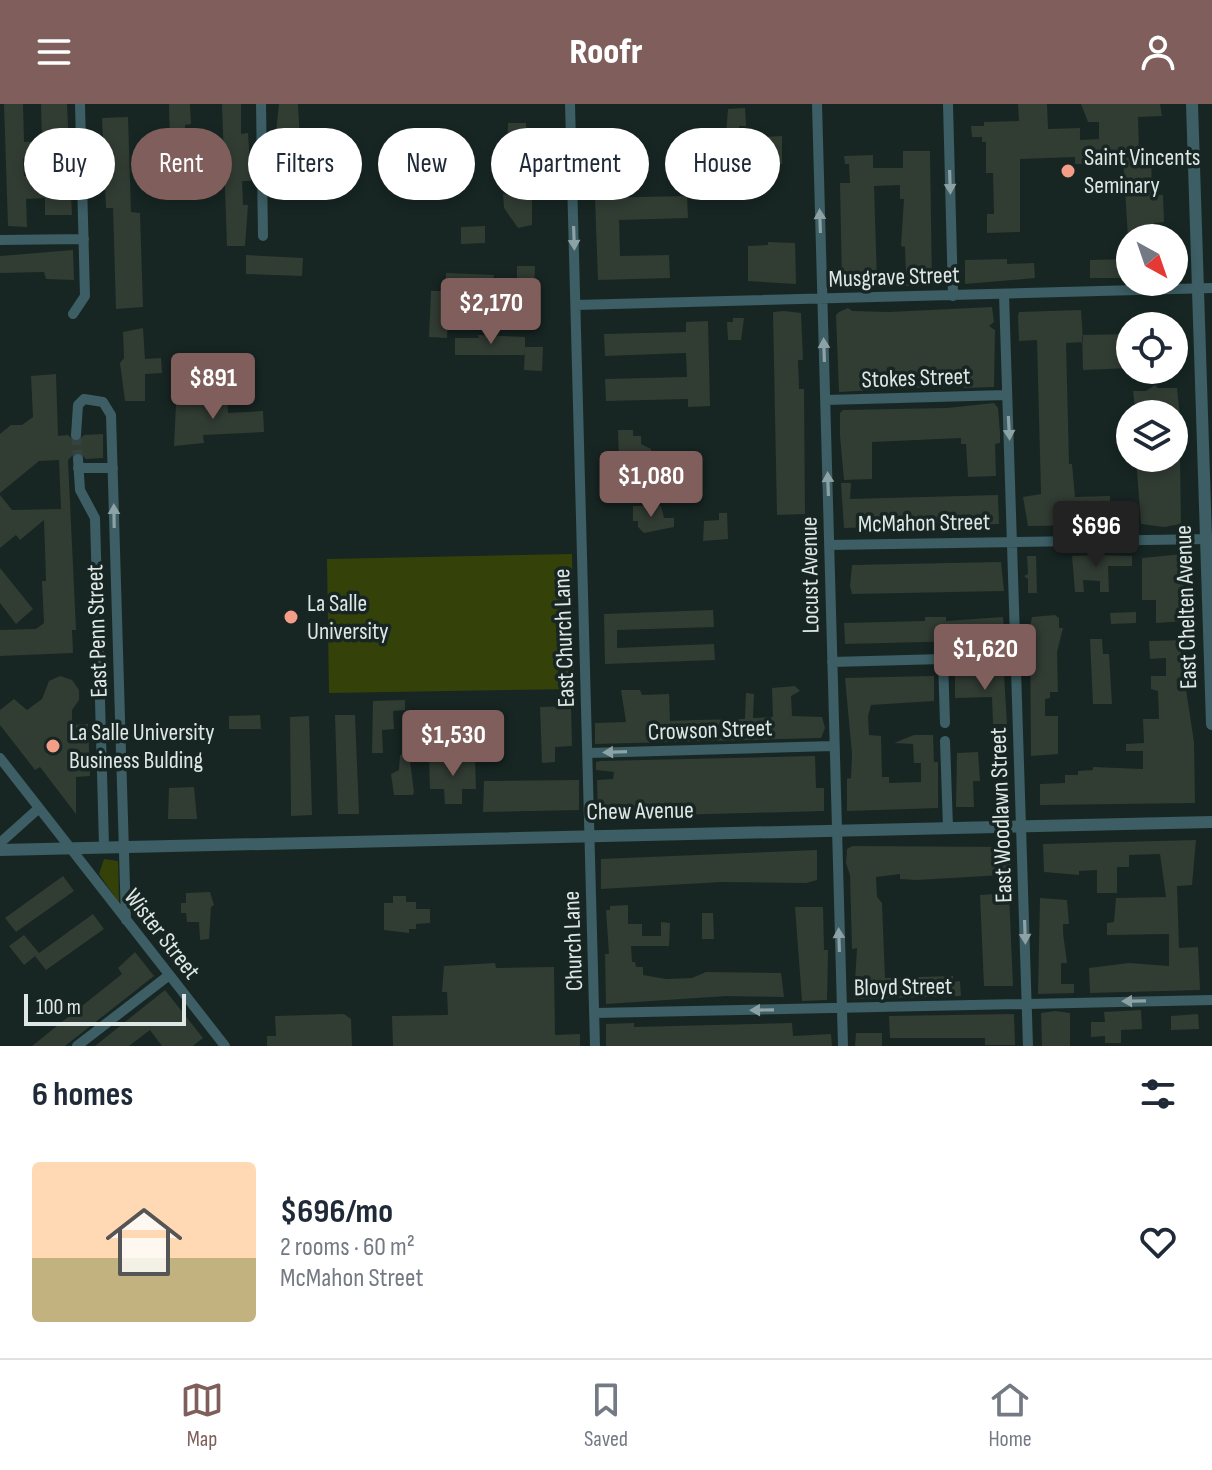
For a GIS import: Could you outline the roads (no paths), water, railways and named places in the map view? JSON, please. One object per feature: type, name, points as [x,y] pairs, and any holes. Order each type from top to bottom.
[{"type":"street","points":[[73,314],[85,296],[80,104]]},
{"type":"street","points":[[261,104],[263,236]]},
{"type":"street","name":"East Church Lane","points":[[570,104],[589,834]]},
{"type":"street","name":"Locust Avenue","points":[[817,104],[843,1046]]},
{"type":"street","points":[[948,104],[953,296]]},
{"type":"street","name":"East Chelten Avenue","points":[[1192,104],[1212,724]]},
{"type":"street","points":[[0,240],[84,239]]},
{"type":"street","name":"Musgrave Street","points":[[576,305],[1212,288]]},
{"type":"street","name":"East Woodlawn Street","points":[[1004,294],[1028,1046]]},
{"type":"street","name":"Stokes Street","points":[[826,400],[1007,395]]},
{"type":"street","name":"East Penn Street","points":[[76,435],[78,405],[84,399],[103,402],[111,415],[126,920]]},
{"type":"street","name":"East Penn Street","points":[[104,846],[95,518],[80,490],[78,464],[113,468]]},
{"type":"street","name":"McMahon Street","points":[[829,545],[1208,539]]},
{"type":"street","points":[[832,662],[1017,657]]},
{"type":"street","points":[[943,659],[945,723]]},
{"type":"street","points":[[945,741],[948,827]]},
{"type":"street","name":"Crowson Street","points":[[589,753],[833,746]]},
{"type":"street","name":"Wister Street","points":[[0,758],[219,1044]]},
{"type":"street","points":[[0,843],[39,808]]},
{"type":"street","name":"Chew Avenue","points":[[0,850],[1212,822]]},
{"type":"street","name":"Church Lane","points":[[589,834],[595,1046]]},
{"type":"street","points":[[77,1046],[168,976]]},
{"type":"street","name":"Bloyd Street","points":[[595,1013],[1212,1000]]},
{"type":"tunnel","points":[[76,435],[78,459]]},
{"type":"place","name":"Saint Vincents Seminary","points":[[1068,171]]},
{"type":"place","name":"La Salle University","points":[[291,617]]},
{"type":"place","name":"La Salle University Business Bulding","points":[[53,746]]}]
